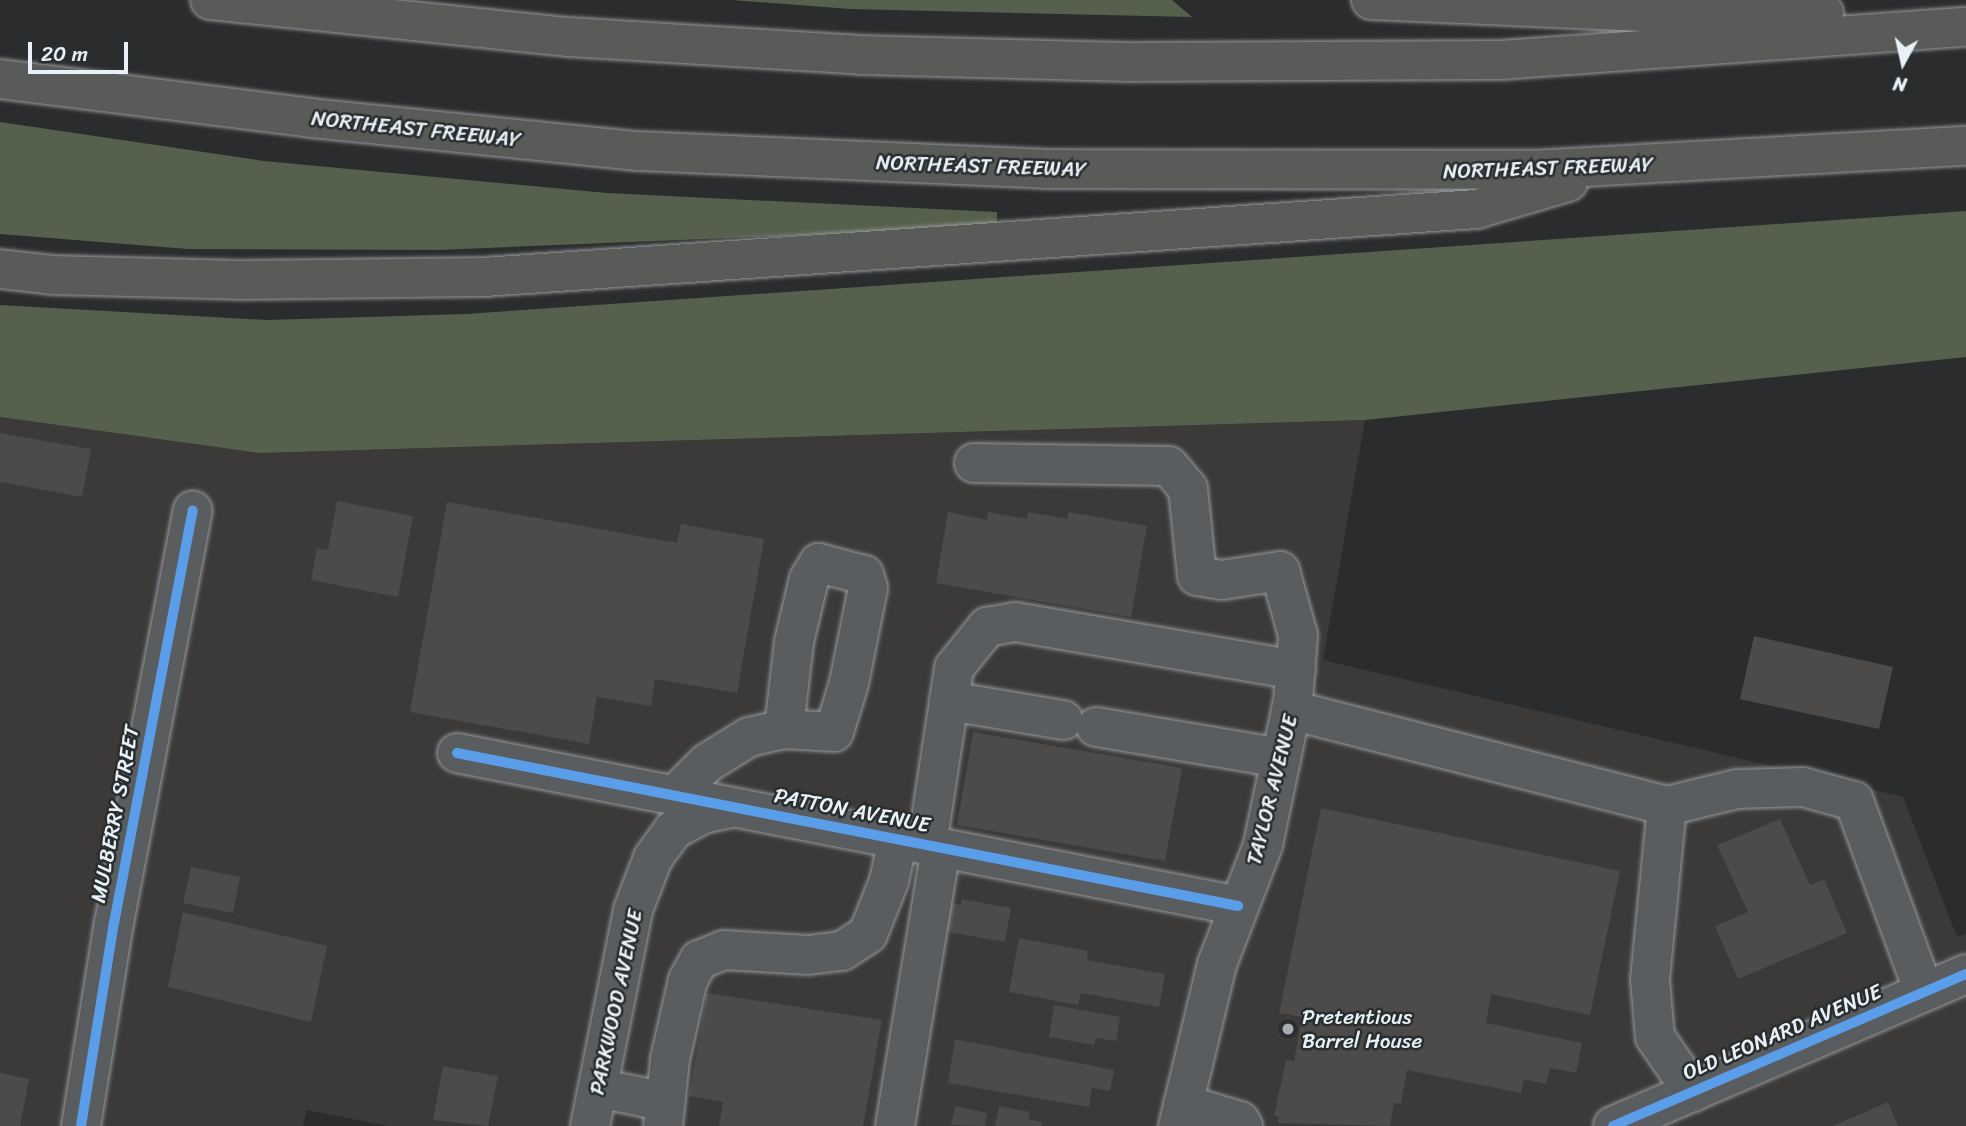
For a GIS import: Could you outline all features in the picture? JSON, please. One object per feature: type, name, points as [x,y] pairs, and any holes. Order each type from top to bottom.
[{"type":"highway","points":[[210,0],[569,37],[861,55],[1129,62],[1501,60],[1966,27]]},
{"type":"highway","points":[[1371,0],[1650,12],[1966,14]]},
{"type":"highway","name":"NORTHEAST FREEWAY","points":[[0,79],[310,118],[747,158],[1170,171],[1617,167],[1966,146]]},
{"type":"highway","points":[[0,269],[52,275],[238,280],[484,277],[726,263],[1477,209],[1617,167]]},
{"type":"street","name":"TAYLOR AVENUE","points":[[974,463],[1169,466],[1188,489],[1197,576],[1222,580],[1280,571],[1298,635],[1291,710],[1263,845],[1217,964],[1181,1115]]},
{"type":"street","name":"MULBERRY STREET","points":[[81,1126],[114,923],[193,510]]},
{"type":"street","points":[[895,1126],[922,844],[954,668],[979,634],[987,627],[1015,622],[1296,670]]},
{"type":"street","points":[[949,701],[1281,758]]},
{"type":"street","points":[[1291,710],[1667,806],[1737,789],[1803,787],[1854,802],[1924,992]]},
{"type":"street","points":[[675,795],[707,763],[748,737],[784,729]]},
{"type":"street","name":"PATTON AVENUE","points":[[457,753],[1238,906]]},
{"type":"street","points":[[1667,806],[1650,979],[1655,1037],[1693,1092]]},
{"type":"street","name":"PARKWOOD AVENUE","points":[[590,1126],[633,910],[653,858],[673,831],[703,814],[737,807]]},
{"type":"street","points":[[598,1088],[664,1114],[688,980],[699,960],[724,950],[808,955],[842,951],[868,934],[889,881],[922,844]]},
{"type":"street","name":"OLD LEONARD AVENUE","points":[[1613,1126],[1659,1117],[1693,1092],[1966,974]]},
{"type":"street","points":[[1181,1115],[1240,1121],[1243,1126]]},
{"type":"shaded area","points":[[0,417],[260,453],[1365,420],[1323,660],[1903,797],[1957,937],[1966,934],[1966,1126],[388,1126],[307,1110],[303,1126],[0,1126]]},
{"type":"green space","points":[[732,0],[1172,0],[1192,17],[850,9]]},
{"type":"green space","points":[[0,122],[264,161],[607,193],[997,212],[997,227],[438,250],[188,249],[0,234]]},
{"type":"green space","points":[[1966,211],[1966,357],[1365,420],[260,453],[0,417],[0,305],[267,320],[466,314]]},
{"type":"building","points":[[0,433],[91,449],[82,497],[0,482]]},
{"type":"building","points":[[337,501],[413,516],[398,597],[311,580],[317,548],[328,550]]},
{"type":"building","points":[[447,502],[677,543],[681,524],[764,539],[737,693],[655,679],[651,706],[597,697],[589,744],[410,712]]},
{"type":"building","points":[[948,512],[987,520],[988,512],[1027,519],[1028,512],[1067,519],[1069,512],[1147,526],[1131,617],[936,583]]},
{"type":"building","points":[[1754,636],[1893,667],[1879,729],[1740,699]]},
{"type":"building","points":[[973,732],[1182,768],[1165,861],[957,825]]},
{"type":"building","points":[[1321,808],[1620,871],[1590,1015],[1491,994],[1486,1023],[1582,1043],[1576,1073],[1550,1068],[1546,1084],[1524,1079],[1521,1093],[1407,1070],[1401,1104],[1394,1103],[1390,1126],[1278,1123],[1279,1117],[1274,1116],[1286,1060],[1294,1061],[1302,1017],[1279,1013]]},
{"type":"building","points":[[1780,819],[1810,885],[1824,879],[1847,933],[1738,979],[1715,926],[1748,912],[1717,845]]},
{"type":"building","points":[[191,867],[240,877],[233,913],[183,903]]},
{"type":"building","points":[[962,899],[1011,908],[1005,942],[942,931],[948,902],[961,905]]},
{"type":"building","points":[[183,912],[327,946],[311,1022],[168,987]]},
{"type":"building","points":[[1019,938],[1088,951],[1087,960],[1165,974],[1159,1007],[1081,993],[1078,1005],[1009,992]]},
{"type":"building","points":[[707,993],[882,1020],[863,1126],[719,1126],[723,1102],[689,1096]]},
{"type":"building","points":[[1054,1005],[1120,1017],[1116,1041],[1096,1038],[1094,1045],[1049,1037]]},
{"type":"building","points":[[955,1039],[1114,1070],[1110,1091],[1092,1088],[1089,1107],[948,1083]]},
{"type":"building","points":[[443,1066],[498,1076],[488,1126],[433,1120]]},
{"type":"building","points":[[0,1073],[29,1079],[20,1126],[0,1126]]},
{"type":"building","points":[[1888,1102],[1898,1126],[1833,1126]]},
{"type":"building","points":[[955,1106],[987,1113],[985,1126],[951,1125]]},
{"type":"building","points":[[999,1106],[1030,1112],[1028,1119],[1042,1122],[1041,1126],[995,1126]]},
{"type":"cycle path","points":[[81,1126],[114,923],[193,510]]},
{"type":"cycle path","points":[[457,753],[1238,906]]},
{"type":"cycle path","points":[[1613,1126],[1966,974]]},
{"type":"place","name":"Pretentious Barrel House","points":[[1288,1029]]}]
